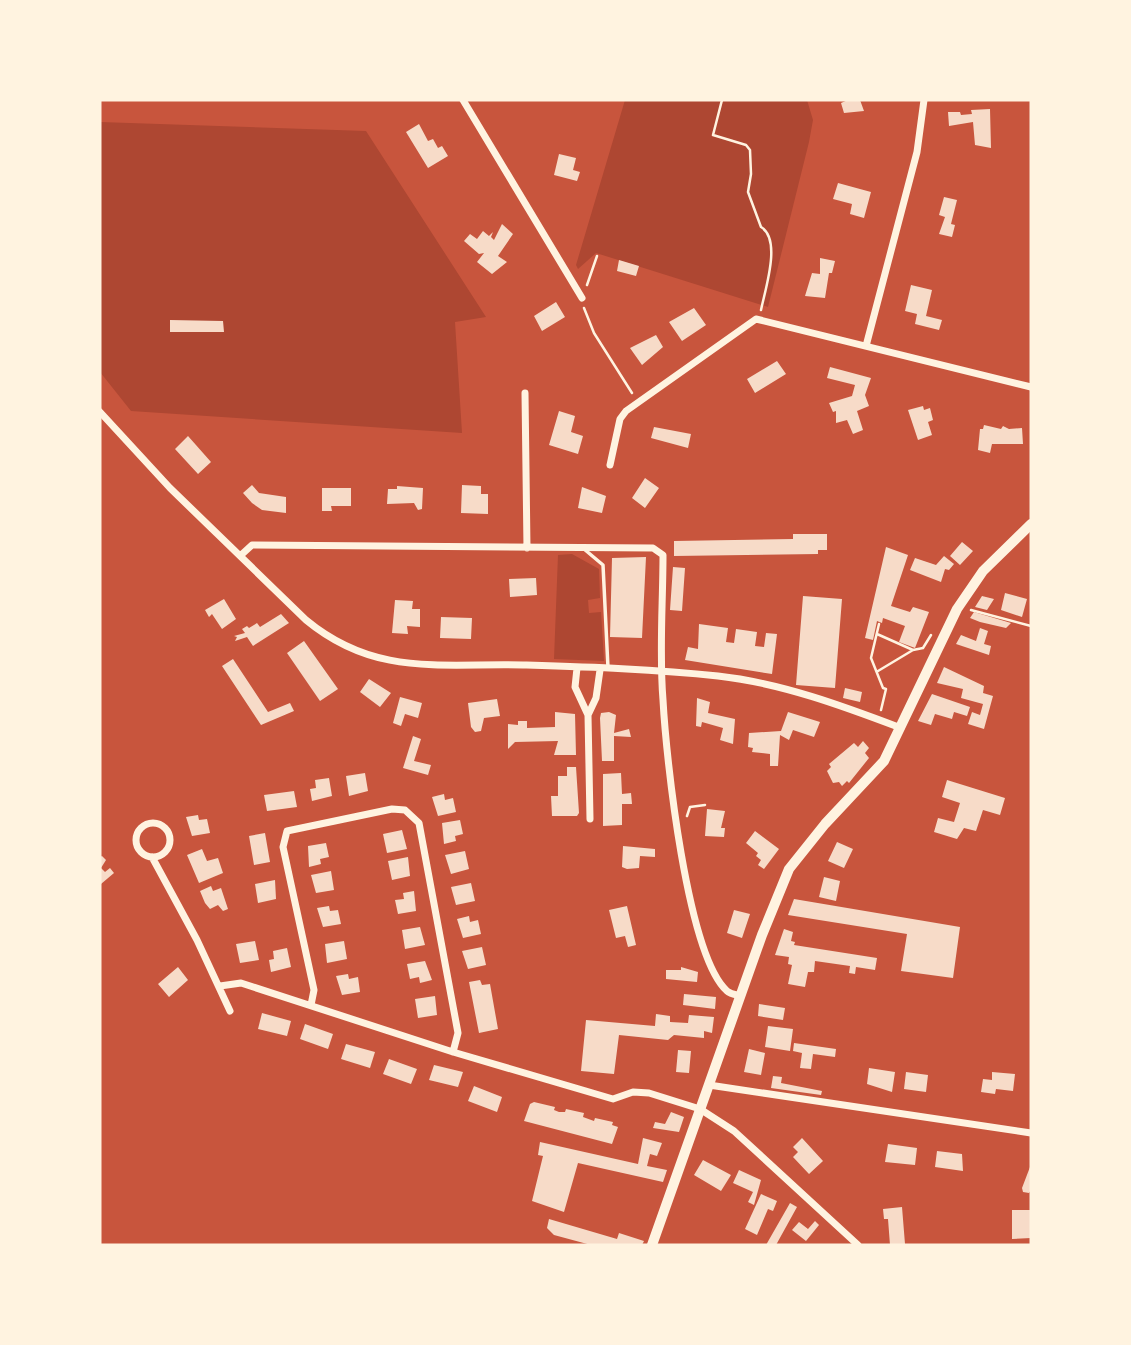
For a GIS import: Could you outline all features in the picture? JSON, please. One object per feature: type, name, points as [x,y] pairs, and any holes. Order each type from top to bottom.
[{"type":"main road","points":[[652,1245],[762,935],[789,869],[818,832],[884,761],[957,609],[983,571],[1031,524]]},
{"type":"street","points":[[463,100],[582,298]]},
{"type":"street","points":[[866,346],[917,152],[924,100]]},
{"type":"street","points":[[610,465],[620,419],[638,402],[759,320],[1031,387]]},
{"type":"street","points":[[525,393],[527,548]]},
{"type":"street","points":[[100,412],[131,448],[326,637],[374,658],[418,666],[577,668],[720,676],[773,685],[901,729]]},
{"type":"street","points":[[240,556],[252,545],[653,548],[663,555],[662,699],[681,819],[685,883],[700,938],[714,973],[728,992],[741,996]]},
{"type":"street","points":[[577,668],[575,687],[588,715],[590,819]]},
{"type":"street","points":[[588,715],[604,670]]},
{"type":"street","points":[[311,1005],[314,990],[284,847],[287,831],[392,809],[405,810],[419,823],[458,1033],[453,1052]]},
{"type":"street","points":[[152,858],[167,851],[170,843],[169,832],[156,823],[141,827],[136,835],[137,848],[152,858],[220,986],[230,1011]]},
{"type":"street","points":[[220,986],[241,983],[453,1052],[613,1099],[633,1092],[649,1093],[700,1109],[734,1131],[858,1245]]},
{"type":"street","points":[[709,1085],[1031,1133]]},
{"type":"lane","points":[[583,548],[603,565],[604,670]]},
{"type":"path","points":[[722,100],[713,135],[746,145],[750,150],[751,174],[748,192],[761,227],[766,230],[771,241],[759,320]]},
{"type":"path","points":[[597,256],[582,298],[594,333],[638,402]]},
{"type":"path","points":[[957,609],[965,613],[974,609],[1031,626]]},
{"type":"path","points":[[879,624],[871,658],[883,688],[886,689],[879,720]]},
{"type":"path","points":[[876,634],[913,650],[878,671]]},
{"type":"path","points":[[681,819],[690,807],[705,805]]},
{"type":"shaded area","points":[[625,100],[807,100],[813,120],[809,142],[768,307],[596,253],[578,269],[576,265]]},
{"type":"shaded area","points":[[100,122],[366,131],[486,317],[455,322],[462,433],[131,411],[100,372]]},
{"type":"shaded area","points":[[572,554],[599,569],[600,598],[588,600],[589,613],[601,612],[604,661],[554,659],[558,555]]},
{"type":"building","points":[[860,100],[864,111],[844,113],[841,103]]},
{"type":"building","points":[[990,109],[991,148],[975,145],[973,122],[949,126],[948,112],[960,112],[961,115],[972,114],[971,110]]},
{"type":"building","points":[[419,124],[428,141],[433,139],[438,148],[442,146],[448,156],[428,168],[406,132]]},
{"type":"building","points":[[559,154],[576,158],[573,170],[580,172],[577,181],[554,175]]},
{"type":"building","points":[[838,183],[871,192],[864,218],[850,214],[852,204],[833,199]]},
{"type":"building","points":[[944,197],[957,200],[951,224],[955,225],[952,237],[939,234],[945,217],[939,215]]},
{"type":"building","points":[[502,224],[513,234],[498,256],[507,262],[492,274],[477,262],[484,253],[479,254],[464,241],[470,234],[477,239],[483,231],[489,236],[493,232],[491,237],[494,240]]},
{"type":"building","points":[[820,258],[835,261],[832,273],[829,273],[825,298],[805,296],[812,273],[820,274]]},
{"type":"building","points":[[619,260],[639,266],[636,276],[617,271]]},
{"type":"building","points":[[911,285],[932,290],[926,316],[942,320],[939,330],[915,324],[917,314],[905,311]]},
{"type":"building","points":[[556,302],[565,317],[542,331],[534,316]]},
{"type":"building","points":[[694,308],[706,325],[682,341],[669,322]]},
{"type":"building","points":[[170,320],[223,321],[224,332],[170,332]]},
{"type":"building","points":[[656,335],[663,347],[642,365],[630,348]]},
{"type":"building","points":[[777,361],[786,374],[755,393],[747,379]]},
{"type":"building","points":[[830,367],[871,378],[865,395],[869,406],[857,411],[863,430],[853,434],[847,420],[836,423],[836,411],[833,412],[829,403],[852,396],[855,385],[827,378]]},
{"type":"building","points":[[923,406],[924,410],[930,408],[933,420],[928,422],[932,435],[918,440],[908,410]]},
{"type":"building","points":[[559,411],[575,416],[571,432],[583,436],[578,454],[549,445]]},
{"type":"building","points":[[984,425],[1001,429],[1003,426],[1009,429],[1022,428],[1023,444],[992,444],[990,453],[978,450],[980,429],[983,429]]},
{"type":"building","points":[[654,427],[691,434],[688,448],[651,438]]},
{"type":"building","points":[[188,436],[211,462],[198,474],[175,449]]},
{"type":"building","points":[[645,478],[659,488],[645,508],[632,498]]},
{"type":"building","points":[[252,485],[259,493],[286,497],[286,513],[262,510],[252,503],[243,493]]},
{"type":"building","points":[[462,485],[481,486],[481,494],[488,494],[488,514],[461,513]]},
{"type":"building","points":[[397,486],[423,488],[422,509],[418,510],[414,503],[387,504],[388,489],[397,489]]},
{"type":"building","points":[[582,487],[606,496],[602,513],[578,508]]},
{"type":"building","points":[[322,488],[351,488],[351,506],[331,506],[332,511],[322,511]]},
{"type":"building","points":[[793,534],[827,534],[827,550],[818,550],[818,554],[674,556],[674,541],[793,539]]},
{"type":"building","points":[[962,542],[973,551],[960,565],[950,556]]},
{"type":"building","points":[[886,547],[908,555],[891,606],[910,612],[913,607],[929,612],[915,648],[899,642],[905,626],[883,618],[882,623],[877,621],[873,640],[865,638]]},
{"type":"building","points":[[944,556],[954,564],[949,570],[945,569],[941,582],[910,570],[915,558],[936,565]]},
{"type":"building","points":[[646,557],[642,638],[610,637],[612,558]]},
{"type":"building","points":[[673,567],[685,568],[682,611],[670,610]]},
{"type":"building","points":[[536,578],[537,595],[510,597],[509,579]]},
{"type":"building","points":[[1005,593],[1027,599],[1022,617],[1001,610]]},
{"type":"building","points":[[803,596],[842,599],[835,688],[796,685]]},
{"type":"building","points":[[982,596],[994,599],[987,610],[975,607]]},
{"type":"building","points":[[224,599],[236,619],[222,629],[212,614],[209,617],[205,610]]},
{"type":"building","points":[[395,600],[413,601],[412,609],[420,609],[420,627],[407,626],[408,634],[392,633]]},
{"type":"building","points":[[974,612],[1011,623],[1006,628],[980,622],[970,618]]},
{"type":"building","points":[[281,614],[289,623],[253,646],[247,637],[235,641],[237,637],[234,636],[245,633],[242,629],[247,626],[249,628],[257,623],[260,627]]},
{"type":"building","points":[[441,617],[472,618],[471,639],[440,638]]},
{"type":"building","points":[[699,624],[728,628],[726,642],[734,643],[736,629],[757,632],[755,646],[764,647],[766,633],[777,634],[772,674],[685,660],[688,647],[698,649]]},
{"type":"building","points":[[980,628],[988,631],[984,644],[991,646],[989,655],[956,644],[961,635],[976,641]]},
{"type":"building","points":[[304,641],[338,689],[320,701],[287,653]]},
{"type":"building","points":[[233,659],[268,712],[290,703],[294,711],[261,725],[222,666]]},
{"type":"building","points":[[944,667],[984,686],[983,693],[993,696],[984,729],[968,724],[972,712],[980,715],[983,704],[961,698],[963,689],[937,683]]},
{"type":"building","points":[[369,679],[391,693],[380,707],[360,692]]},
{"type":"building","points":[[845,688],[862,692],[860,702],[843,698]]},
{"type":"building","points":[[932,694],[970,707],[967,716],[954,712],[952,719],[935,714],[931,725],[918,721]]},
{"type":"building","points":[[400,697],[422,703],[418,718],[405,714],[401,726],[393,723]]},
{"type":"building","points":[[697,698],[710,702],[708,713],[735,719],[733,744],[720,740],[723,728],[702,722],[701,727],[696,726]]},
{"type":"building","points":[[497,699],[500,716],[484,718],[481,731],[475,732],[471,727],[468,703]]},
{"type":"building","points":[[555,712],[575,714],[576,755],[554,755],[558,741],[515,742],[508,749],[508,724],[518,725],[518,721],[527,721],[527,728],[555,727]]},
{"type":"building","points":[[788,712],[820,722],[814,737],[793,730],[789,740],[780,735],[778,766],[770,766],[770,754],[752,752],[753,748],[748,747],[749,733],[781,731]]},
{"type":"building","points":[[601,713],[616,715],[614,733],[629,729],[631,737],[614,736],[614,761],[602,761],[600,718]]},
{"type":"building","points":[[413,736],[421,739],[414,761],[431,765],[428,775],[403,768]]},
{"type":"building","points":[[863,741],[869,748],[865,753],[869,758],[849,783],[847,781],[842,786],[839,782],[833,783],[827,771],[831,767],[829,764],[854,743],[858,747]]},
{"type":"building","points":[[567,767],[576,767],[579,813],[577,816],[552,816],[551,796],[558,796],[558,776],[567,776]]},
{"type":"building","points":[[365,773],[368,791],[349,796],[346,776]]},
{"type":"building","points":[[621,773],[622,794],[631,793],[632,804],[622,804],[622,825],[603,826],[603,774]]},
{"type":"building","points":[[329,778],[332,796],[312,801],[310,789],[316,788],[315,780]]},
{"type":"building","points":[[947,780],[1005,798],[1000,815],[983,810],[976,831],[964,828],[957,839],[934,832],[938,818],[954,822],[960,803],[942,797]]},
{"type":"building","points":[[294,791],[297,807],[267,811],[264,795]]},
{"type":"building","points":[[444,794],[445,800],[453,798],[456,812],[438,816],[432,797]]},
{"type":"building","points":[[707,809],[725,811],[721,828],[725,828],[724,837],[705,836]]},
{"type":"building","points":[[198,815],[199,820],[207,819],[210,833],[192,836],[186,817]]},
{"type":"building","points":[[460,820],[463,834],[455,836],[456,841],[444,844],[442,823]]},
{"type":"building","points":[[402,830],[407,849],[387,853],[383,834]]},
{"type":"building","points":[[755,831],[779,849],[764,869],[758,865],[761,860],[756,856],[758,853],[746,843]]},
{"type":"building","points":[[265,833],[270,862],[254,865],[249,836]]},
{"type":"building","points":[[837,842],[853,849],[844,868],[828,861]]},
{"type":"building","points":[[326,843],[329,857],[320,859],[321,864],[309,867],[308,846]]},
{"type":"building","points":[[623,846],[655,849],[655,857],[640,856],[639,868],[627,869],[622,867]]},
{"type":"building","points":[[202,849],[207,861],[218,858],[223,873],[199,883],[187,855]]},
{"type":"building","points":[[465,851],[469,869],[451,874],[445,855]]},
{"type":"building","points":[[100,857],[106,860],[101,868],[105,872],[110,868],[114,873],[101,884]]},
{"type":"building","points":[[408,857],[410,876],[392,880],[388,861]]},
{"type":"building","points":[[331,871],[334,890],[316,893],[311,875]]},
{"type":"building","points":[[824,877],[840,881],[836,901],[819,897]]},
{"type":"building","points":[[275,880],[276,899],[258,903],[255,884]]},
{"type":"building","points":[[471,883],[475,901],[456,905],[451,887]]},
{"type":"building","points":[[211,886],[213,891],[221,888],[228,909],[223,911],[218,905],[210,909],[205,903],[200,891]]},
{"type":"building","points":[[414,891],[416,911],[398,914],[395,900],[404,899],[403,893]]},
{"type":"building","points":[[794,899],[960,927],[953,978],[901,971],[907,934],[788,915]]},
{"type":"building","points":[[329,906],[330,911],[338,910],[341,924],[323,927],[317,908]]},
{"type":"building","points":[[627,906],[636,945],[628,947],[625,936],[616,938],[609,910]]},
{"type":"building","points":[[734,910],[750,914],[742,938],[727,933]]},
{"type":"building","points":[[469,916],[470,922],[478,920],[481,934],[463,938],[457,919]]},
{"type":"building","points":[[420,927],[425,945],[405,949],[402,930]]},
{"type":"building","points":[[784,929],[793,932],[791,941],[795,942],[794,945],[877,958],[875,970],[856,967],[855,974],[849,973],[850,966],[815,961],[814,972],[808,972],[805,987],[788,984],[792,965],[788,964],[789,957],[775,955]]},
{"type":"building","points":[[255,941],[259,960],[240,963],[236,944]]},
{"type":"building","points":[[344,941],[347,959],[327,963],[325,944]]},
{"type":"building","points":[[482,947],[486,965],[468,969],[462,951]]},
{"type":"building","points":[[287,948],[291,967],[271,972],[269,960],[274,959],[273,951]]},
{"type":"building","points":[[425,961],[432,980],[420,983],[419,977],[410,979],[407,964]]},
{"type":"building","points":[[178,967],[188,980],[169,997],[158,984]]},
{"type":"building","points":[[681,967],[698,972],[697,982],[666,979],[666,970],[681,970]]},
{"type":"building","points":[[348,974],[349,979],[358,977],[360,992],[342,995],[336,976]]},
{"type":"building","points":[[480,980],[482,985],[490,984],[498,1029],[479,1033],[469,982]]},
{"type":"building","points":[[684,994],[716,997],[715,1009],[683,1005]]},
{"type":"building","points":[[435,996],[437,1015],[418,1018],[415,999]]},
{"type":"building","points":[[759,1004],[785,1008],[783,1020],[758,1016]]},
{"type":"building","points":[[262,1013],[291,1021],[287,1036],[258,1029]]},
{"type":"building","points":[[656,1014],[670,1016],[670,1022],[688,1023],[689,1015],[714,1017],[712,1033],[704,1031],[704,1038],[674,1035],[668,1040],[619,1035],[614,1074],[581,1071],[586,1020],[655,1026]]},
{"type":"building","points":[[305,1024],[333,1034],[328,1049],[300,1039]]},
{"type":"building","points":[[768,1026],[793,1029],[790,1051],[765,1047]]},
{"type":"building","points":[[794,1043],[836,1049],[835,1057],[813,1054],[811,1069],[800,1068],[802,1053],[793,1051]]},
{"type":"building","points":[[346,1044],[375,1052],[370,1068],[341,1059]]},
{"type":"building","points":[[749,1049],[765,1053],[761,1075],[744,1072]]},
{"type":"building","points":[[678,1050],[691,1051],[689,1073],[676,1072]]},
{"type":"building","points":[[389,1059],[417,1069],[411,1084],[383,1074]]},
{"type":"building","points":[[434,1065],[463,1072],[458,1087],[429,1080]]},
{"type":"building","points":[[869,1068],[895,1072],[892,1092],[867,1084]]},
{"type":"building","points":[[906,1072],[928,1075],[926,1092],[904,1089]]},
{"type":"building","points":[[992,1072],[1015,1074],[1013,1091],[996,1089],[995,1094],[981,1092],[983,1079],[992,1080]]},
{"type":"building","points":[[773,1076],[782,1077],[781,1083],[822,1091],[821,1095],[771,1088]]},
{"type":"building","points":[[474,1086],[502,1097],[497,1112],[468,1101]]},
{"type":"building","points":[[534,1102],[555,1107],[554,1110],[559,1112],[565,1112],[566,1109],[584,1113],[583,1117],[594,1121],[595,1118],[613,1122],[612,1125],[618,1127],[612,1144],[524,1121],[530,1104]]},
{"type":"building","points":[[671,1112],[684,1117],[679,1132],[653,1128],[655,1122],[665,1124]]},
{"type":"building","points":[[643,1138],[662,1143],[657,1156],[650,1154],[647,1166],[667,1170],[663,1182],[578,1163],[564,1212],[532,1201],[543,1156],[538,1155],[540,1142],[638,1164]]},
{"type":"building","points":[[802,1138],[823,1161],[809,1174],[793,1157],[798,1152],[793,1147]]},
{"type":"building","points":[[888,1144],[917,1148],[915,1165],[885,1162]]},
{"type":"building","points":[[937,1151],[962,1154],[963,1171],[935,1167]]},
{"type":"building","points":[[703,1160],[731,1175],[721,1191],[694,1175]]},
{"type":"building","points":[[1030,1167],[1029,1193],[1023,1192],[1022,1188]]},
{"type":"building","points":[[739,1170],[761,1180],[754,1205],[748,1202],[753,1192],[733,1183]]},
{"type":"building","points":[[761,1194],[777,1201],[773,1211],[768,1209],[757,1235],[745,1229]]},
{"type":"building","points":[[790,1203],[797,1207],[776,1245],[766,1245]]},
{"type":"building","points":[[902,1207],[905,1244],[890,1245],[888,1219],[884,1219],[883,1209]]},
{"type":"building","points":[[1012,1210],[1031,1210],[1031,1238],[1012,1239]]},
{"type":"building","points":[[549,1219],[617,1239],[619,1233],[644,1241],[642,1245],[591,1245],[554,1235],[547,1228]]},
{"type":"building","points":[[815,1221],[819,1225],[806,1241],[792,1230],[799,1222],[808,1229]]}]
